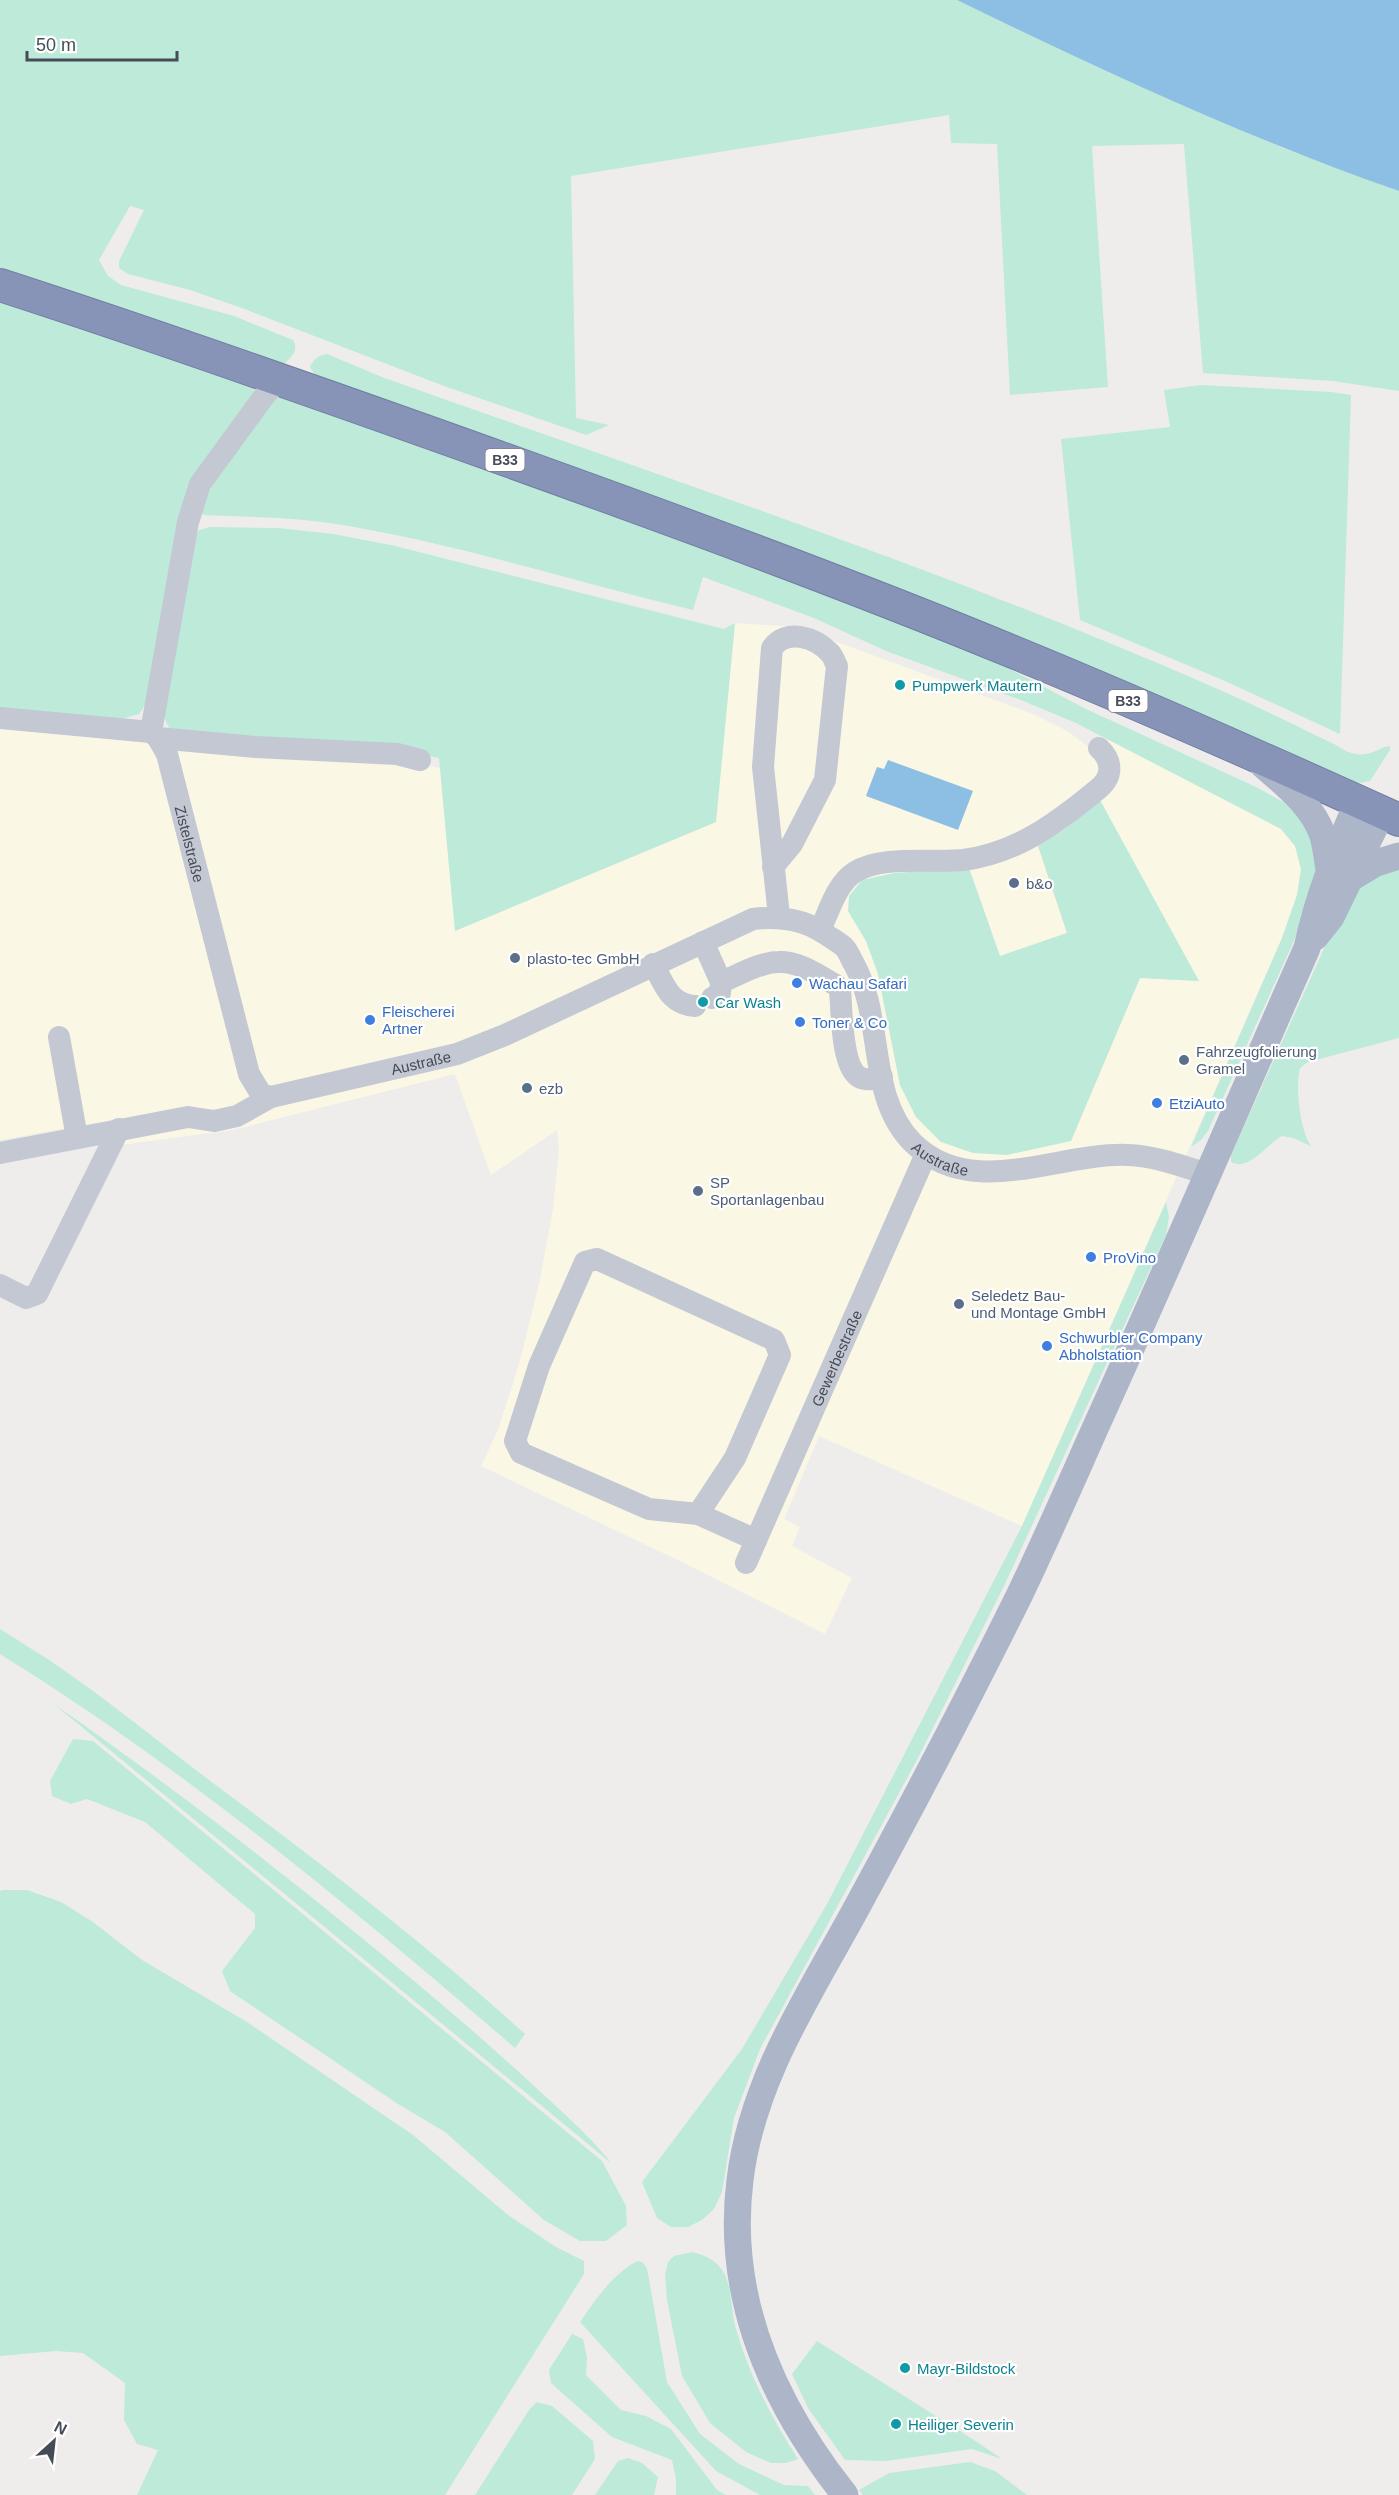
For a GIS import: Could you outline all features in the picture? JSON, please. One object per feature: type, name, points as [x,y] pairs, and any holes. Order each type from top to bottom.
[{"type":"highway","name":"B33","points":[[0,285],[280,379],[631,505],[984,640],[1380,812]]},
{"type":"main road","name":"B33","points":[[1250,754],[1288,786],[1312,813],[1340,874]]},
{"type":"main road","points":[[843,2493],[818,2460],[792,2419],[766,2369],[750,2320],[741,2272],[738,2236],[740,2180],[751,2122],[775,2056],[933,1766],[1021,1592],[1133,1346],[1307,948],[1331,917],[1340,874],[1380,812]]},
{"type":"main road","points":[[1340,874],[1399,856]]},
{"type":"street","points":[[154,735],[189,522],[200,484],[265,395],[280,379]]},
{"type":"street","points":[[773,867],[792,844],[825,780],[837,666],[831,654],[817,645],[791,635],[778,639],[772,648],[763,767],[773,867],[779,916]]},
{"type":"street","points":[[0,717],[256,747],[397,754],[420,760]]},
{"type":"street","name":"Zistelstraße","points":[[154,735],[167,754],[249,1074],[261,1094],[272,1097]]},
{"type":"street","points":[[820,930],[844,881],[856,871],[877,865],[962,860],[985,856],[1026,842],[1059,821],[1106,783],[1111,766],[1110,761],[1099,748]]},
{"type":"street","name":"Austraße","points":[[0,1153],[188,1117],[214,1121],[237,1116],[272,1097],[457,1054],[550,1014],[753,919],[779,916],[800,921],[820,930],[845,948],[861,976],[871,1007],[882,1077],[891,1112],[900,1128],[926,1154],[966,1171],[1021,1169],[1075,1159],[1128,1155],[1163,1160],[1207,1174]]},
{"type":"street","points":[[703,942],[709,996]]},
{"type":"street","points":[[653,964],[670,995],[682,1005],[709,996],[765,964],[780,962],[796,965],[836,985],[840,990],[846,1055],[850,1069],[860,1077],[870,1080],[882,1077]]},
{"type":"street","points":[[59,1037],[77,1138]]},
{"type":"street","points":[[0,1285],[26,1298],[37,1294],[119,1129]]},
{"type":"street","name":"Gewerbestraße","points":[[746,1563],[926,1154]]},
{"type":"street","points":[[698,1514],[735,1458],[780,1355],[774,1340],[597,1259],[585,1262],[539,1366],[515,1441],[521,1453],[649,1509],[698,1514],[756,1540]]},
{"type":"shaded area","points":[[735,623],[796,627],[1033,714],[1069,732],[1092,750],[1109,740],[1281,829],[1295,846],[1301,869],[1297,895],[1282,938],[1022,1526],[819,1436],[784,1519],[800,1527],[792,1546],[852,1578],[825,1634],[686,1564],[481,1466],[498,1430],[520,1361],[540,1280],[553,1209],[559,1150],[557,1130],[491,1175],[455,1074],[232,1130],[120,1145],[117,1119],[0,1140],[0,729],[367,762],[398,760],[440,768],[455,931],[716,822]],"holes":[[[1065,829],[1198,981],[1140,978],[1071,1141],[941,1142],[916,1117],[900,1085],[878,974],[866,941],[848,911],[969,868],[1000,956],[1067,933],[1038,846]]]},
{"type":"green space","points":[[0,0],[957,0],[1110,73],[1283,148],[1399,191],[1399,391],[1333,381],[1203,373],[1184,144],[1092,146],[1108,387],[1010,395],[997,144],[951,143],[949,115],[571,176],[576,418],[609,425],[586,435],[444,386],[239,307],[190,290],[128,274],[119,268],[119,261],[144,210],[130,206],[99,260],[108,276],[121,285],[234,316],[293,340],[295,350],[292,356],[284,364],[275,362],[0,271]]},
{"type":"green space","points":[[0,299],[253,387],[255,392],[210,461],[149,700],[139,714],[122,719],[0,708]]},
{"type":"green space","points":[[327,354],[382,377],[804,526],[1013,605],[1220,690],[1348,752],[1365,754],[1390,746],[1390,750],[1370,781],[1359,783],[1257,739],[316,377],[310,367],[313,361]]},
{"type":"green space","points":[[1201,385],[1351,395],[1340,734],[1225,681],[1080,620],[1061,439],[1170,427],[1164,390]]},
{"type":"green space","points":[[289,395],[626,517],[963,649],[1002,665],[1086,709],[1256,787],[1287,804],[1304,819],[1317,860],[1315,880],[1293,943],[1208,1131],[1201,1140],[1191,1147],[1282,938],[1297,895],[1301,869],[1295,846],[1281,829],[1076,723],[1021,700],[886,651],[814,618],[703,577],[693,610],[467,551],[376,531],[298,520],[203,515],[200,509],[201,502],[269,403],[279,397]]},
{"type":"green space","points":[[210,527],[278,528],[333,534],[391,545],[724,629],[735,623],[716,822],[455,931],[439,758],[406,751],[172,734],[162,713],[193,539],[199,530]]},
{"type":"green space","points":[[1100,800],[1199,981],[1140,978],[1071,1141],[1007,1155],[973,1153],[941,1142],[916,1117],[900,1085],[878,974],[866,941],[848,911],[849,896],[862,880],[894,873],[969,868],[1000,956],[1067,933],[1038,846],[1065,829]]},
{"type":"green space","points":[[1399,866],[1399,1038],[1308,1062],[1300,1068],[1298,1097],[1301,1119],[1311,1146],[1282,1136],[1251,1160],[1238,1164],[1231,1162],[1231,1155],[1331,933],[1358,890],[1380,871]]},
{"type":"green space","points":[[1166,1202],[1169,1217],[1166,1235],[1005,1584],[918,1758],[760,2049],[734,2118],[722,2192],[714,2209],[702,2220],[688,2227],[671,2227],[657,2218],[642,2182],[742,2049],[827,1904],[1022,1526]]},
{"type":"green space","points":[[0,1629],[57,1665],[104,1699],[412,1937],[525,2034],[515,2048],[328,1891],[201,1792],[68,1698],[0,1654]]},
{"type":"green space","points":[[54,1704],[212,1820],[366,1941],[523,2076],[585,2134],[611,2163]]},
{"type":"green space","points":[[73,1739],[93,1741],[602,2161],[626,2206],[627,2225],[606,2241],[580,2241],[544,2220],[445,2132],[398,2104],[230,1991],[222,1971],[255,1928],[255,1914],[145,1822],[87,1799],[71,1804],[52,1796],[50,1781]]},
{"type":"green space","points":[[27,1890],[61,1902],[93,1922],[142,1960],[247,2022],[413,2135],[508,2215],[556,2247],[584,2261],[584,2274],[445,2495],[137,2495],[158,2450],[137,2444],[124,2420],[125,2383],[83,2353],[56,2351],[0,2356],[0,1891]]},
{"type":"green space","points":[[692,2252],[711,2259],[725,2275],[740,2343],[770,2411],[798,2459],[786,2463],[771,2463],[746,2452],[710,2423],[682,2376],[667,2300],[665,2274],[668,2262],[674,2256]]},
{"type":"green space","points":[[637,2261],[642,2262],[647,2268],[667,2382],[700,2434],[739,2464],[784,2485],[808,2486],[815,2495],[760,2495],[716,2471],[580,2322],[612,2280]]},
{"type":"green space","points":[[572,2334],[583,2339],[587,2358],[586,2375],[621,2410],[646,2416],[671,2429],[717,2490],[726,2495],[676,2495],[676,2479],[672,2460],[612,2437],[551,2383],[549,2370]]},
{"type":"green space","points":[[817,2341],[1002,2459],[972,2449],[886,2461],[845,2460],[808,2408],[792,2374]]},
{"type":"green space","points":[[537,2402],[552,2406],[593,2441],[595,2459],[572,2495],[475,2495],[529,2410]]},
{"type":"green space","points":[[628,2458],[642,2463],[658,2477],[654,2495],[595,2495],[618,2461]]},
{"type":"green space","points":[[970,2462],[995,2471],[1027,2495],[863,2495],[859,2490],[889,2473]]},
{"type":"water","points":[[957,0],[1399,0],[1399,191],[1230,126],[1065,52]]},
{"type":"water","points":[[888,760],[973,791],[958,830],[866,796],[877,767],[884,769]]},
{"type":"place","name":"Pumpwerk Mautern","points":[[900,685]]},
{"type":"place","name":"b&o","points":[[1014,883]]},
{"type":"place","name":"plasto-tec GmbH","points":[[515,958]]},
{"type":"place","name":"Wachau Safari","points":[[797,983]]},
{"type":"place","name":"Car Wash","points":[[703,1002]]},
{"type":"place","name":"Fleischerei Artner","points":[[370,1020]]},
{"type":"place","name":"Toner & Co","points":[[800,1022]]},
{"type":"place","name":"Fahrzeugfolierung Gramel","points":[[1184,1060]]},
{"type":"place","name":"ezb","points":[[527,1088]]},
{"type":"place","name":"EtziAuto","points":[[1157,1103]]},
{"type":"place","name":"SP Sportanlagenbau","points":[[698,1191]]},
{"type":"place","name":"ProVino","points":[[1091,1257]]},
{"type":"place","name":"Seledetz Bau- und Montage GmbH","points":[[959,1304]]},
{"type":"place","name":"Schwurbler Company Abholstation","points":[[1047,1346]]},
{"type":"place","name":"Mayr-Bildstock","points":[[905,2368]]},
{"type":"place","name":"Heiliger Severin","points":[[896,2424]]}]
